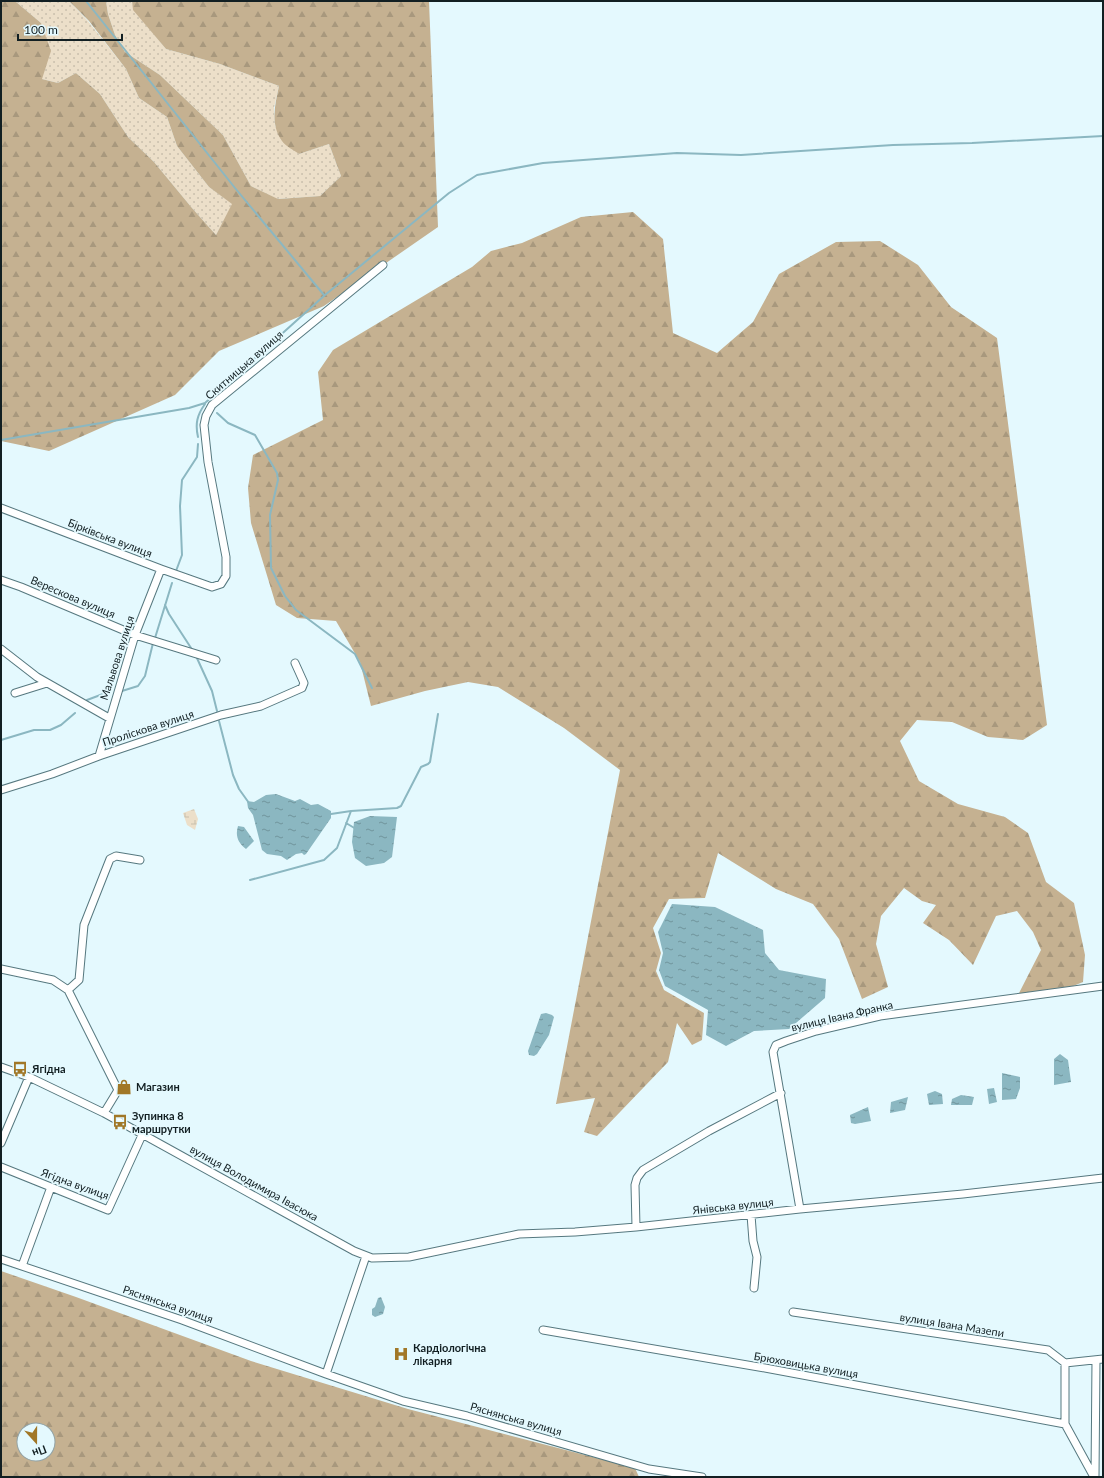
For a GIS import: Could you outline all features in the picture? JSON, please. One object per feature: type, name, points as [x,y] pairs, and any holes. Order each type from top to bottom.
[{"type":"street","name":"Скитницька вулиця","points":[[212,587],[221,584],[226,576],[226,557],[208,462],[204,425],[206,416],[212,405],[383,265]]},
{"type":"street","name":"Бірківська вулиця","points":[[1,508],[212,587]]},
{"type":"street","name":"Мальвова вулиця","points":[[98,756],[135,635],[161,569]]},
{"type":"street","name":"Верескова вулиця","points":[[1,580],[135,635],[216,660]]},
{"type":"street","points":[[1,649],[37,677],[109,718]]},
{"type":"street","name":"Проліскова вулиця","points":[[1,790],[52,774],[98,756],[221,715],[261,706],[302,688],[304,683],[295,663]]},
{"type":"street","points":[[15,694],[47,683]]},
{"type":"street","points":[[68,990],[79,980],[84,925],[110,859],[116,856],[140,860]]},
{"type":"street","points":[[1,969],[53,980],[68,990],[118,1090],[104,1113]]},
{"type":"street","name":"вулиця Івана Франка","points":[[800,1210],[773,1052],[776,1045],[816,1031],[880,1016],[1103,986]]},
{"type":"street","name":"вулиця Володимира Івасюка","points":[[1,1067],[29,1077],[143,1133],[354,1251],[366,1256]]},
{"type":"street","points":[[1,1143],[29,1077]]},
{"type":"street","points":[[636,1227],[635,1185],[637,1178],[643,1170],[710,1131],[781,1093]]},
{"type":"street","name":"Ягідна вулиця","points":[[1,1167],[108,1210],[143,1133]]},
{"type":"street","name":"Янівська вулиця","points":[[366,1256],[372,1258],[408,1257],[519,1234],[575,1232],[636,1227],[963,1194],[1103,1178]]},
{"type":"street","points":[[22,1266],[51,1187]]},
{"type":"street","points":[[752,1215],[753,1241],[757,1258],[754,1288]]},
{"type":"street","points":[[326,1374],[366,1256]]},
{"type":"street","name":"Ряснянська вулиця","points":[[1,1260],[182,1320],[326,1374],[404,1401],[467,1416],[649,1469],[698,1477]]},
{"type":"street","name":"вулиця Івана Мазепи","points":[[793,1312],[1048,1350],[1065,1363]]},
{"type":"street","name":"Брюховицька вулиця","points":[[543,1330],[765,1368],[1065,1424]]},
{"type":"street","points":[[1099,1360],[1095,1477],[1065,1424],[1065,1363],[1099,1360]]},
{"type":"green space","points":[[1,1],[15,1],[41,23],[51,51],[42,79],[58,83],[76,73],[100,94],[128,137],[154,162],[216,235],[232,204],[209,187],[177,146],[167,117],[139,98],[126,69],[89,21],[69,1],[106,1],[108,14],[115,35],[125,52],[160,75],[223,135],[251,186],[278,199],[320,196],[341,176],[329,144],[299,154],[287,146],[278,135],[274,114],[279,86],[220,64],[166,49],[133,10],[132,1],[429,1],[438,227],[324,306],[219,351],[175,395],[49,451],[1,441]]},
{"type":"green space","points":[[15,1],[69,1],[88,21],[126,69],[139,98],[167,117],[177,146],[209,187],[233,204],[216,235],[154,162],[128,137],[100,94],[76,73],[58,83],[42,79],[41,23]]},
{"type":"green space","points":[[106,1],[132,1],[134,10],[166,49],[220,64],[279,86],[274,108],[275,126],[299,154],[329,144],[341,176],[320,196],[277,199],[251,186],[223,135],[160,75],[125,52],[115,35],[108,14]]},
{"type":"green space","points":[[633,212],[663,239],[673,333],[717,353],[753,322],[779,274],[836,242],[880,241],[918,265],[951,307],[997,338],[1047,725],[1023,740],[988,737],[952,722],[917,720],[900,741],[919,781],[958,804],[1005,817],[1028,833],[1046,882],[1074,903],[1085,955],[1083,982],[1056,993],[1017,997],[1041,950],[1033,932],[1017,911],[996,916],[973,965],[949,940],[923,923],[936,905],[922,901],[904,888],[881,916],[876,944],[888,987],[862,999],[839,939],[813,904],[776,889],[718,853],[705,898],[669,899],[653,928],[661,953],[656,971],[664,990],[704,1013],[702,1040],[692,1045],[677,1023],[668,1062],[597,1136],[584,1132],[595,1098],[556,1104],[620,770],[564,728],[498,687],[468,682],[425,691],[371,706],[360,662],[336,621],[297,618],[276,605],[251,523],[248,488],[253,455],[323,420],[318,372],[333,350],[472,267],[491,251],[522,243],[581,217]]},
{"type":"green space","points":[[194,809],[198,819],[195,830],[187,825],[183,813]]},
{"type":"green space","points":[[1,1271],[251,1361],[408,1409],[635,1468],[639,1477],[1,1477]]},
{"type":"water","points":[[276,794],[295,801],[300,799],[311,805],[318,804],[331,811],[331,818],[304,855],[302,853],[296,854],[287,860],[281,856],[267,854],[262,850],[253,815],[248,808],[247,801],[254,802],[266,795]]},
{"type":"water","points":[[370,816],[397,817],[392,857],[384,863],[366,866],[355,858],[352,842],[354,822]]},
{"type":"water","points":[[238,826],[244,827],[254,841],[246,849],[238,839]]},
{"type":"water","points":[[672,904],[715,907],[763,930],[765,953],[779,970],[826,979],[825,998],[789,1029],[754,1031],[726,1046],[706,1035],[708,1010],[665,986],[659,970],[663,953],[658,932]]},
{"type":"water","points":[[546,1013],[554,1017],[549,1035],[537,1054],[534,1056],[529,1055],[528,1051],[541,1014]]},
{"type":"water","points":[[1060,1054],[1068,1060],[1071,1082],[1054,1085],[1054,1059]]},
{"type":"water","points":[[1002,1073],[1020,1077],[1020,1088],[1016,1099],[1002,1100]]},
{"type":"water","points":[[994,1088],[997,1102],[989,1104],[987,1089]]},
{"type":"water","points":[[935,1091],[942,1094],[943,1104],[929,1105],[927,1094]]},
{"type":"water","points":[[961,1095],[974,1097],[972,1105],[951,1105],[952,1099]]},
{"type":"water","points":[[908,1097],[905,1110],[890,1113],[891,1102]]},
{"type":"water","points":[[868,1107],[871,1121],[855,1124],[851,1123],[850,1115]]},
{"type":"water","points":[[381,1297],[385,1307],[383,1314],[375,1317],[372,1315],[372,1309],[375,1307],[378,1298]]},
{"type":"waterway","points":[[86,1],[235,188],[324,295]]},
{"type":"waterway","points":[[1,440],[189,408],[205,403],[325,295],[449,193],[477,175],[543,163],[677,153],[741,155],[893,145],[972,143],[1103,136]]},
{"type":"waterway","points":[[198,437],[197,420],[205,404]]},
{"type":"waterway","points":[[217,413],[228,423],[255,435],[277,473],[278,480],[270,515],[271,568],[285,596],[296,610],[355,654],[372,688]]},
{"type":"waterway","points":[[176,571],[182,555],[180,506],[182,480],[197,457],[198,444]]},
{"type":"waterway","points":[[155,638],[172,583]]},
{"type":"waterway","points":[[165,605],[169,614],[193,651]]},
{"type":"waterway","points":[[122,691],[138,686],[145,676],[153,643]]},
{"type":"waterway","points":[[196,656],[212,691],[217,711]]},
{"type":"waterway","points":[[87,700],[103,694]]},
{"type":"waterway","points":[[1,740],[34,730],[50,730],[61,725],[75,713]]},
{"type":"waterway","points":[[331,814],[397,808],[401,806],[421,767],[430,762],[438,714]]},
{"type":"waterway","points":[[219,721],[233,775],[239,789],[249,803]]},
{"type":"waterway","points":[[250,880],[324,860],[337,848],[351,811]]},
{"type":"waterway","points":[[346,823],[356,829]]},
{"type":"place","name":"Ягідна","points":[[20,1069]]},
{"type":"place","name":"Магазин","points":[[124,1087]]},
{"type":"place","name":"Зупинка 8 маршрутки","points":[[120,1122]]},
{"type":"place","name":"Кардіологічна лікарня","points":[[401,1354]]}]
